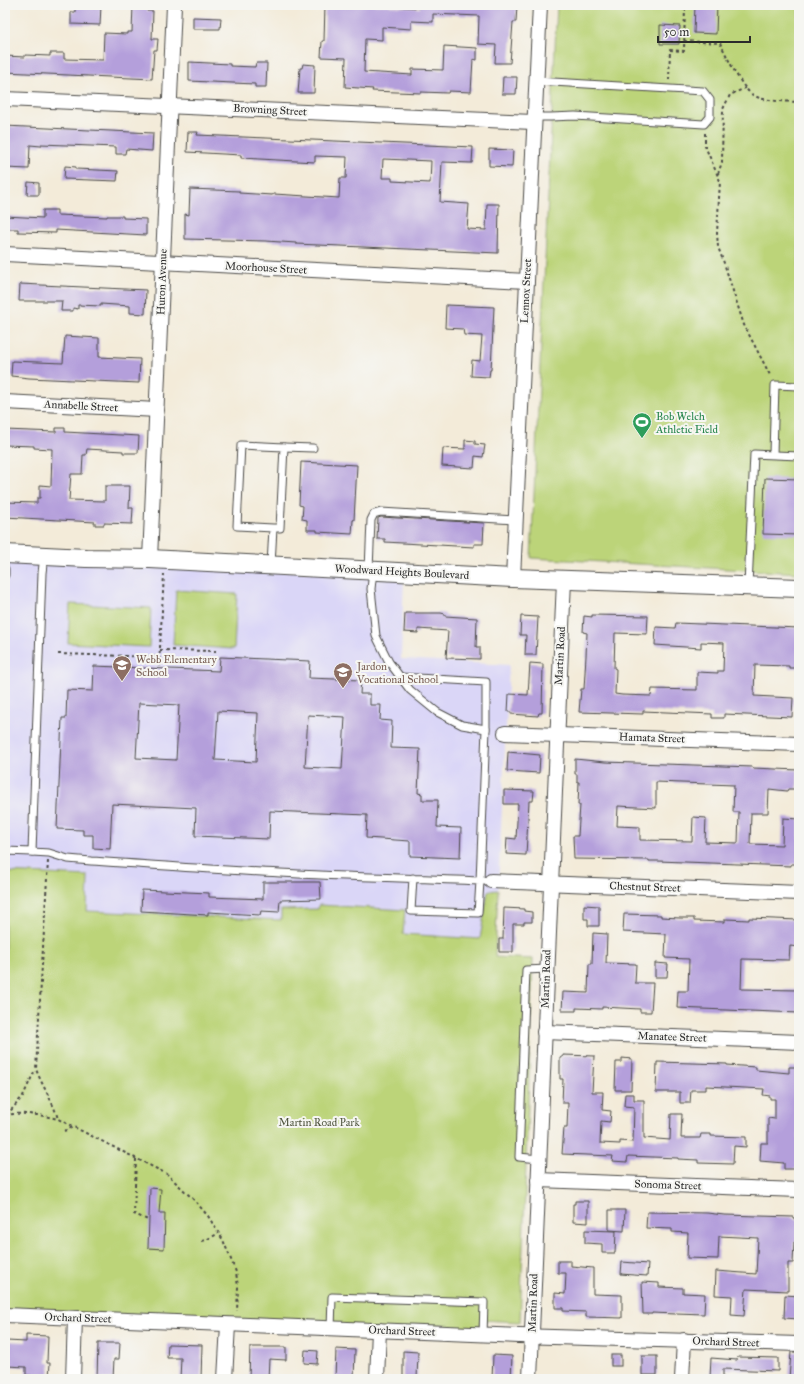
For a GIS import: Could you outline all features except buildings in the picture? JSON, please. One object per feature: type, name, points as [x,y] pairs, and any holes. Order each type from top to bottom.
[{"type":"street","name":"Huron Avenue","points":[[157,564],[157,410],[162,262],[174,5]]},
{"type":"street","name":"Lennox Street","points":[[512,578],[540,5]]},
{"type":"street","name":"Browning Street","points":[[5,99],[535,119]]},
{"type":"street","name":"Moorhouse Street","points":[[5,254],[527,281]]},
{"type":"street","name":"Annabelle Street","points":[[5,402],[157,410]]},
{"type":"street","name":"Woodward Heights Boulevard","points":[[5,554],[86,558],[157,564],[271,565],[512,578],[799,588]]},
{"type":"street","name":"Martin Road","points":[[530,1379],[564,580]]},
{"type":"street","name":"Hamata Street","points":[[505,733],[799,744]]},
{"type":"street","name":"Chestnut Street","points":[[486,881],[799,893]]},
{"type":"street","name":"Manatee Street","points":[[544,1032],[799,1042]]},
{"type":"street","name":"Sonoma Street","points":[[538,1180],[799,1190]]},
{"type":"street","name":"Orchard Street","points":[[5,1315],[483,1335],[799,1344]]},
{"type":"street","points":[[73,1379],[75,1318]]},
{"type":"street","points":[[225,1379],[228,1325]]},
{"type":"street","points":[[377,1379],[379,1330]]},
{"type":"street","points":[[682,1379],[684,1340]]},
{"type":"lane","points":[[535,119],[576,116],[704,124],[710,117],[710,100],[703,91],[536,81]]},
{"type":"lane","points":[[773,454],[775,385],[799,386]]},
{"type":"lane","points":[[284,447],[280,528],[237,526],[240,445],[313,448]]},
{"type":"lane","points":[[748,586],[754,454],[799,456]]},
{"type":"lane","points":[[486,729],[462,725],[437,712],[410,690],[389,662],[376,636],[371,589],[371,520],[374,514],[380,512],[515,520]]},
{"type":"lane","points":[[271,565],[273,528]]},
{"type":"lane","points":[[32,852],[42,573],[44,556]]},
{"type":"lane","points":[[5,569],[5,575]]},
{"type":"lane","points":[[400,677],[486,682],[486,881],[478,913],[411,911],[413,878]]},
{"type":"lane","points":[[5,851],[49,853],[68,859],[91,862],[281,873],[486,881]]},
{"type":"lane","points":[[539,1159],[518,1157],[526,970],[547,969]]},
{"type":"lane","points":[[331,1328],[332,1297],[484,1302],[483,1335]]},
{"type":"path","points":[[669,89],[670,50],[684,51],[685,5]]},
{"type":"path","points":[[684,41],[720,43],[745,88],[753,95],[769,100],[799,102]]},
{"type":"path","points":[[718,174],[722,162],[723,109],[730,95],[745,88]]},
{"type":"path","points":[[704,124],[706,146],[711,162],[720,181],[717,233],[718,247],[744,325],[775,385]]},
{"type":"path","points":[[157,564],[160,650],[159,666]]},
{"type":"path","points":[[160,650],[216,651]]},
{"type":"path","points":[[58,654],[159,657]]},
{"type":"path","points":[[6,1115],[23,1096],[36,1069],[49,853]]},
{"type":"path","points":[[36,1069],[41,1082],[56,1109],[58,1119]]},
{"type":"path","points":[[6,1115],[40,1114],[58,1119],[73,1125],[167,1174],[208,1216],[223,1240],[236,1272],[238,1286],[237,1313]]},
{"type":"path","points":[[64,1131],[71,1128],[73,1125]]},
{"type":"path","points":[[136,1159],[134,1214],[148,1220]]},
{"type":"path","points":[[202,1241],[219,1233]]},
{"type":"shaded area","points":[[5,556],[404,577],[401,659],[509,665],[498,890],[488,891],[481,939],[403,934],[405,910],[319,905],[318,909],[281,910],[281,920],[87,911],[88,876],[5,872]]},
{"type":"green space","points":[[557,5],[799,5],[799,573],[531,558]]},
{"type":"green space","points":[[176,590],[237,594],[234,649],[173,645]]},
{"type":"green space","points":[[70,604],[151,608],[149,647],[68,643]]},
{"type":"green space","name":"Martin Road Park","points":[[5,872],[88,876],[87,911],[281,920],[281,910],[318,909],[319,905],[405,910],[403,934],[480,939],[488,891],[498,890],[495,957],[533,959],[520,1322],[481,1320],[480,1334],[5,1315]]},
{"type":"place","name":"Bob Welch Athletic Field","points":[[642,439]]},
{"type":"place","name":"Webb Elementary School","points":[[122,682]]},
{"type":"place","name":"Jardon Vocational School","points":[[343,689]]}]
